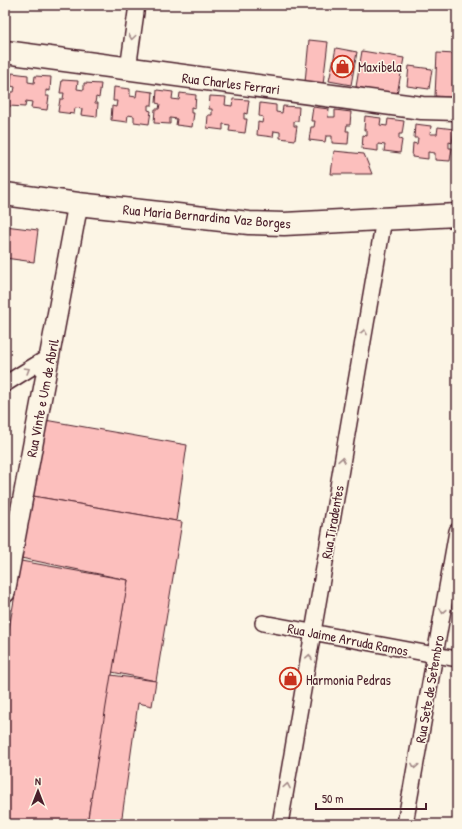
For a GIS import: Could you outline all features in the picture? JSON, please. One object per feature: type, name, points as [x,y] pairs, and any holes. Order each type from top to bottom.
[{"type":"main road","name":"Rua Charles Ferrari","points":[[5,52],[422,108],[457,109]]},
{"type":"main road","name":"Rua Maria Bernardina Vaz Borges","points":[[5,194],[78,204],[254,223],[303,224],[457,215]]},
{"type":"street","points":[[128,69],[137,5]]},
{"type":"street","name":"Rua Vinte e Um de Abril","points":[[5,593],[8,564],[50,356],[78,204]]},
{"type":"street","name":"Rua Tiradentes","points":[[280,824],[384,219]]},
{"type":"street","points":[[5,384],[50,356]]},
{"type":"street","name":"Rua Sete de Setembro","points":[[405,824],[457,531]]},
{"type":"street","name":"Rua Jaime Arruda Ramos","points":[[263,623],[457,659]]},
{"type":"building","points":[[309,40],[328,42],[323,84],[305,82]]},
{"type":"building","name":"Maxibela","points":[[336,48],[357,52],[351,85],[329,81]]},
{"type":"building","points":[[362,51],[404,58],[397,94],[356,87]]},
{"type":"building","points":[[437,53],[455,54],[452,97],[435,96]]},
{"type":"building","points":[[409,66],[432,69],[429,89],[407,86]]},
{"type":"building","points":[[12,73],[28,75],[28,82],[34,83],[35,76],[51,77],[50,91],[46,90],[46,96],[49,96],[47,110],[31,108],[32,102],[26,101],[25,107],[9,106],[10,92],[14,92],[15,87],[11,86]]},
{"type":"building","points":[[62,80],[78,81],[77,89],[84,90],[84,83],[101,84],[99,98],[96,97],[95,103],[98,103],[97,117],[81,115],[82,109],[75,108],[74,114],[58,112],[60,99],[63,99],[64,93],[60,93]]},
{"type":"building","points":[[457,83],[457,99],[456,99]]},
{"type":"building","points":[[114,87],[130,89],[130,96],[136,97],[137,90],[153,92],[152,105],[148,105],[148,110],[151,111],[149,124],[134,122],[134,116],[128,115],[127,122],[111,120],[112,106],[116,107],[117,101],[113,101]]},
{"type":"building","points":[[157,90],[173,92],[172,99],[179,100],[180,93],[196,95],[195,108],[191,107],[191,113],[194,113],[192,127],[176,125],[177,119],[170,118],[170,124],[154,123],[155,109],[159,109],[160,104],[156,103]]},
{"type":"building","points":[[210,96],[226,97],[225,105],[232,106],[233,99],[249,100],[247,114],[244,113],[244,119],[247,119],[245,133],[229,131],[230,125],[223,124],[223,130],[207,128],[208,115],[212,115],[212,109],[209,109]]},
{"type":"building","points":[[260,103],[276,105],[276,112],[282,113],[283,106],[299,107],[298,121],[294,121],[294,126],[297,126],[295,140],[280,138],[280,132],[274,131],[273,137],[257,135],[258,122],[262,123],[263,117],[259,116]]},
{"type":"building","points":[[313,107],[329,109],[328,117],[335,117],[335,110],[351,112],[350,125],[347,125],[346,131],[349,131],[348,144],[332,143],[332,136],[326,136],[325,142],[309,140],[311,127],[314,127],[315,121],[311,121]]},
{"type":"building","points":[[365,116],[381,118],[380,125],[387,126],[388,119],[404,121],[402,134],[399,134],[399,139],[402,140],[400,153],[384,151],[385,145],[378,144],[378,151],[362,149],[363,135],[367,136],[367,130],[364,130]]},
{"type":"building","points":[[415,124],[431,126],[430,134],[437,134],[438,127],[454,129],[452,143],[449,142],[449,148],[452,148],[450,161],[435,160],[435,153],[428,152],[428,159],[412,157],[413,143],[417,144],[418,138],[414,138]]},
{"type":"building","points":[[334,151],[364,154],[372,174],[331,174]]},
{"type":"building","points":[[5,226],[38,230],[34,262],[5,258]]},
{"type":"building","points":[[45,420],[187,445],[176,521],[33,496]]},
{"type":"building","points":[[33,496],[182,522],[156,681],[112,672],[128,580],[21,558]]},
{"type":"building","points":[[21,561],[128,580],[87,824],[5,824],[5,651]]},
{"type":"building","points":[[111,675],[156,681],[152,706],[138,703],[121,824],[87,824]]},
{"type":"place","name":"Maxibela","points":[[343,66]]},
{"type":"place","name":"Harmonia Pedras","points":[[291,679]]}]
